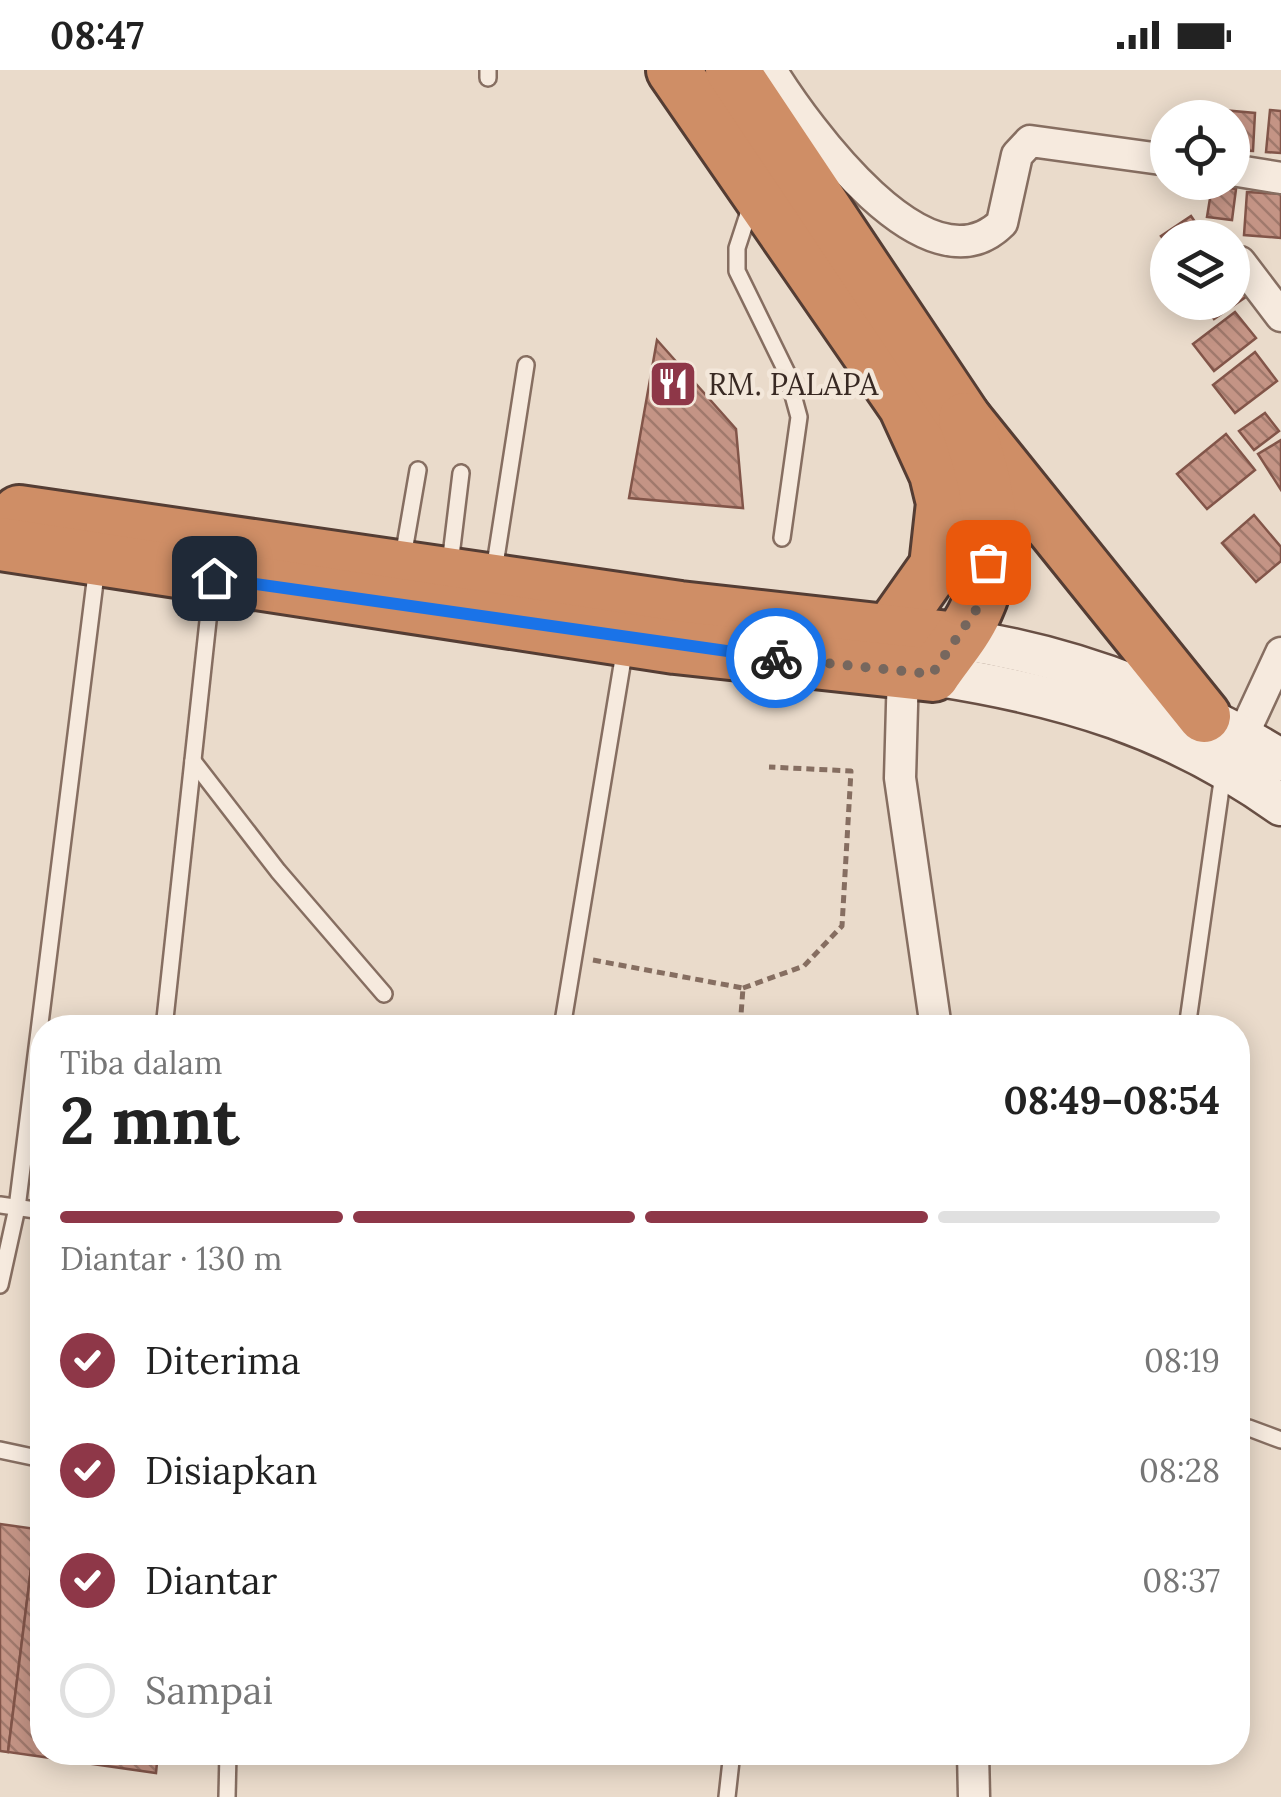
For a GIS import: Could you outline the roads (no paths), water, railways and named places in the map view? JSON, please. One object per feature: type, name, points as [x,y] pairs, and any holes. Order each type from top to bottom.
[{"type":"highway","points":[[673,70],[905,406],[936,474],[943,503],[936,566],[910,656]]},
{"type":"highway","points":[[743,71],[965,419],[1224,739]]},
{"type":"highway","points":[[0,510],[216,559],[627,639],[910,656],[976,610],[984,584],[990,531],[987,484],[965,419]]},
{"type":"highway","points":[[0,544],[98,561],[216,559],[448,573],[680,608],[910,656]]},
{"type":"street","points":[[743,71],[787,96],[885,211],[914,230],[936,237],[981,237],[1002,223],[1008,212],[1017,155],[1030,141],[1150,158]]},
{"type":"street","points":[[1250,173],[1281,178]]},
{"type":"street","points":[[1250,275],[1281,316]]},
{"type":"street","points":[[1224,739],[1281,652]]},
{"type":"street","points":[[910,656],[1067,662],[1224,739],[1281,804]]},
{"type":"street","points":[[910,656],[998,685],[1224,739],[1280,758]]},
{"type":"street","points":[[910,656],[900,778],[934,1015]]},
{"type":"street","points":[[973,1765],[974,1797]]},
{"type":"lane","points":[[757,189],[736,260],[798,403],[798,432],[782,538]]},
{"type":"lane","points":[[448,573],[526,365]]},
{"type":"lane","points":[[418,470],[448,573]]},
{"type":"lane","points":[[448,573],[461,473]]},
{"type":"lane","points":[[165,1015],[194,762],[206,611],[216,559]]},
{"type":"lane","points":[[35,1015],[98,561]]},
{"type":"lane","points":[[565,1015],[627,639]]},
{"type":"lane","points":[[1189,1015],[1224,739]]},
{"type":"lane","points":[[194,762],[278,870],[384,994]]},
{"type":"lane","points":[[0,1285],[30,1049]]},
{"type":"lane","points":[[1250,1428],[1281,1440]]},
{"type":"lane","points":[[0,1450],[30,1456]]},
{"type":"lane","points":[[228,1765],[228,1797]]},
{"type":"lane","points":[[726,1797],[730,1765]]},
{"type":"place","name":"RM. PALAPA","points":[[673,384]]}]
